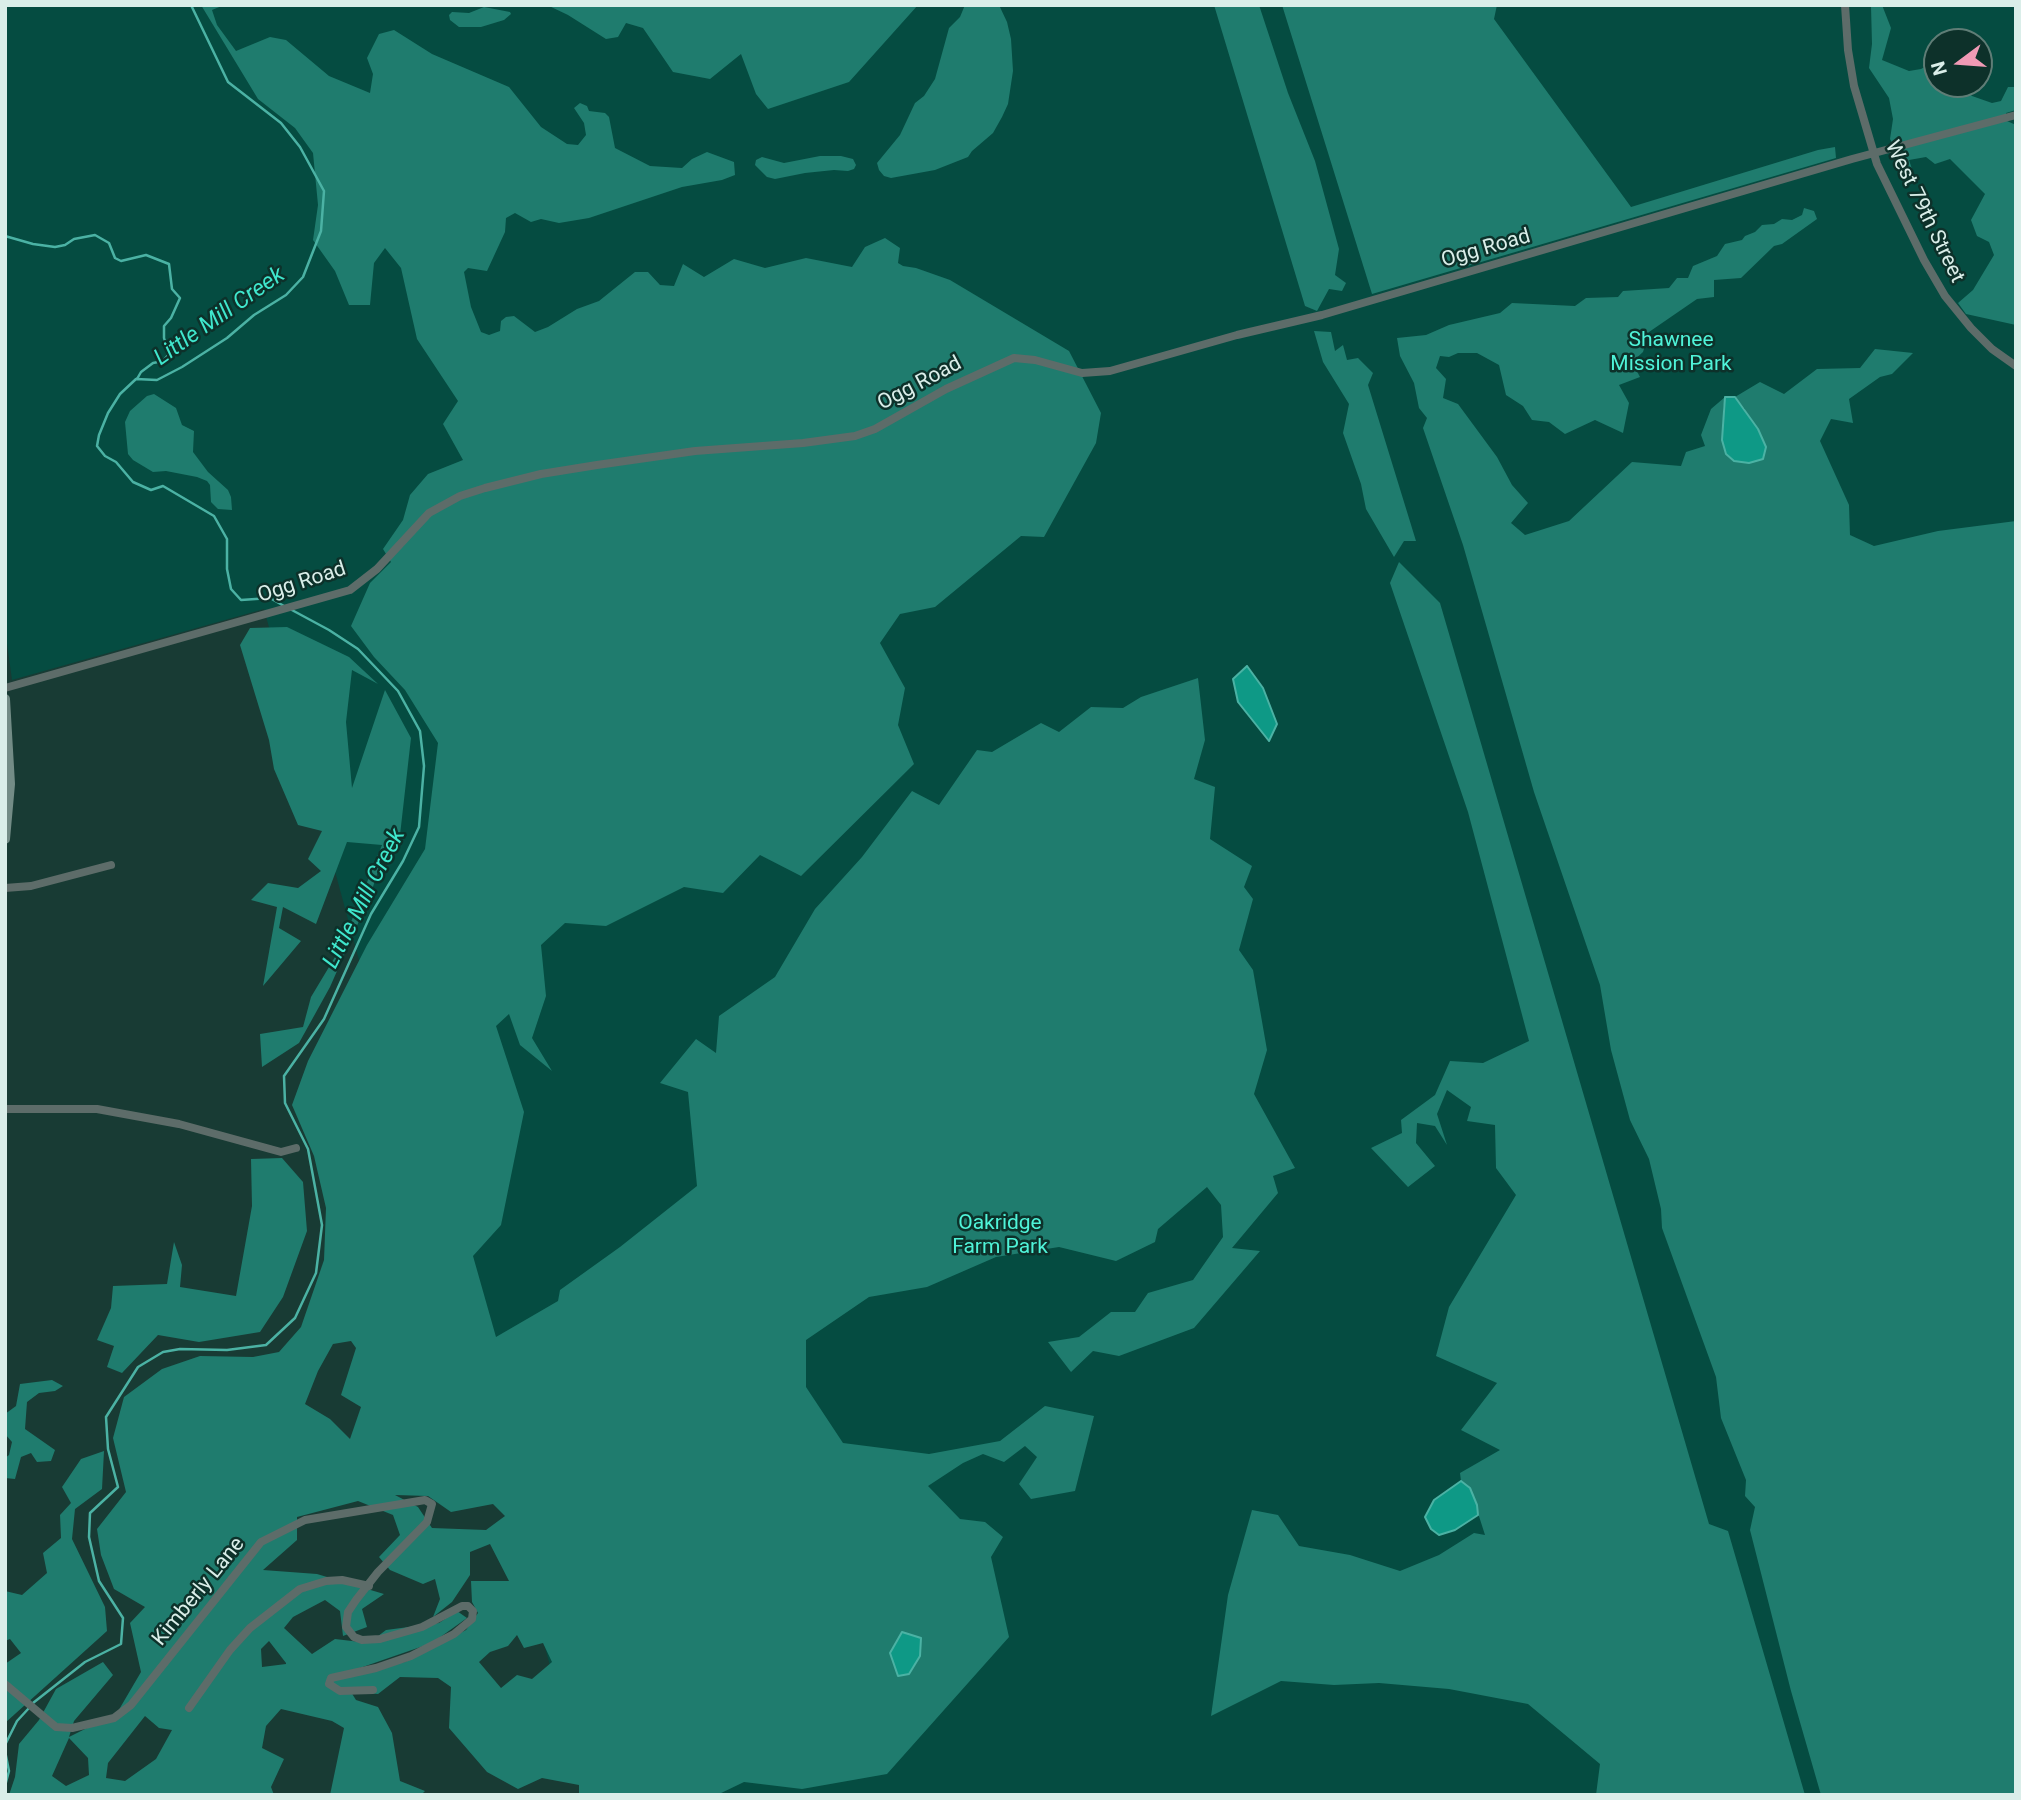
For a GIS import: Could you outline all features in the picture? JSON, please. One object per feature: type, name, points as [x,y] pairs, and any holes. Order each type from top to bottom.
[{"type":"main road","points":[[5,699],[10,784],[5,839]]},
{"type":"street","name":"West 79th Street","points":[[1845,5],[1854,86],[1874,153],[1924,260],[1945,296],[1971,328],[2016,366]]},
{"type":"street","name":"Ogg Road","points":[[5,688],[336,594],[360,583],[440,505],[485,488],[541,474],[609,463],[855,436],[875,429],[946,389],[1014,358],[1035,360],[1082,373],[1110,371],[1237,335],[1322,315],[1874,153],[2016,115]]},
{"type":"street","points":[[5,888],[30,886],[111,865]]},
{"type":"street","points":[[5,1109],[97,1109],[179,1124],[281,1152],[296,1149]]},
{"type":"street","name":"Kimberly Lane","points":[[5,1684],[56,1727],[72,1728],[114,1718],[131,1705],[261,1542],[305,1520],[425,1500],[432,1504],[426,1522],[378,1572],[356,1600],[346,1627],[350,1634],[362,1640],[380,1639],[404,1633],[446,1616],[462,1606],[468,1606],[473,1611],[472,1619],[444,1639],[400,1660],[331,1678],[330,1684],[340,1691],[373,1690]]},
{"type":"street","points":[[189,1708],[236,1643],[264,1616],[300,1589],[326,1581],[342,1580],[369,1586]]},
{"type":"green space","points":[[5,5],[2016,5],[2016,1795],[585,1795],[264,609],[12,680],[5,629]]},
{"type":"green space","name":"Oakridge Farm Park","points":[[201,5],[224,5],[212,10],[217,25],[236,51],[270,37],[286,40],[329,76],[370,93],[373,74],[367,58],[379,34],[394,30],[432,54],[509,87],[541,127],[567,144],[578,145],[586,135],[584,123],[574,108],[580,103],[587,106],[589,111],[605,113],[609,117],[615,148],[650,166],[682,168],[692,159],[707,152],[734,162],[735,175],[682,187],[589,218],[559,223],[541,219],[531,222],[515,213],[506,218],[505,232],[487,271],[468,268],[464,272],[471,307],[481,332],[489,335],[500,331],[501,321],[506,317],[514,316],[535,332],[548,327],[577,309],[599,301],[635,272],[648,272],[660,285],[674,286],[683,264],[704,277],[734,259],[765,268],[806,258],[852,267],[865,247],[885,238],[900,248],[898,263],[950,280],[1069,351],[1101,413],[1096,443],[1044,537],[1021,536],[935,607],[900,614],[880,643],[905,688],[898,725],[914,764],[801,876],[760,855],[723,893],[684,887],[606,926],[565,923],[541,945],[546,996],[532,1038],[552,1071],[520,1045],[509,1014],[496,1026],[524,1112],[501,1225],[473,1256],[496,1337],[558,1301],[560,1290],[697,1186],[688,1092],[660,1083],[696,1039],[716,1053],[719,1016],[775,977],[815,909],[862,857],[912,791],[939,805],[977,750],[992,752],[1041,723],[1059,732],[1091,707],[1123,708],[1141,697],[1198,678],[1205,740],[1194,779],[1215,787],[1210,839],[1252,866],[1244,887],[1253,899],[1239,950],[1253,970],[1267,1050],[1254,1094],[1295,1168],[1273,1176],[1278,1193],[1232,1248],[1260,1251],[1194,1328],[1119,1356],[1093,1351],[1071,1372],[1048,1342],[1079,1337],[1111,1312],[1135,1312],[1148,1293],[1193,1280],[1223,1237],[1221,1205],[1207,1187],[1158,1229],[1155,1242],[1116,1261],[1059,1247],[996,1257],[927,1287],[869,1297],[806,1340],[806,1387],[843,1443],[929,1454],[1000,1441],[1045,1406],[1094,1416],[1075,1491],[1031,1499],[1019,1484],[1037,1457],[1025,1446],[1004,1462],[983,1454],[963,1463],[928,1486],[960,1519],[985,1522],[1003,1537],[991,1557],[1009,1637],[887,1774],[802,1789],[744,1782],[717,1795],[579,1795],[579,1785],[542,1778],[518,1789],[487,1772],[449,1728],[451,1687],[438,1678],[400,1677],[378,1694],[351,1692],[356,1700],[378,1707],[392,1733],[400,1781],[425,1791],[421,1795],[330,1795],[344,1728],[332,1721],[281,1709],[266,1726],[262,1748],[284,1759],[271,1787],[274,1795],[9,1795],[15,1777],[19,1744],[39,1720],[56,1689],[103,1662],[113,1675],[74,1721],[69,1737],[117,1713],[141,1672],[130,1623],[145,1607],[114,1589],[101,1555],[97,1529],[126,1492],[113,1438],[124,1397],[162,1369],[200,1356],[253,1357],[279,1352],[301,1327],[324,1260],[326,1208],[314,1156],[292,1105],[308,1061],[367,945],[425,849],[438,743],[405,690],[374,657],[351,626],[370,583],[391,562],[383,549],[403,520],[410,495],[428,474],[463,460],[443,424],[458,401],[417,339],[401,268],[385,248],[374,263],[370,305],[349,305],[335,271],[313,240],[318,205],[313,153],[295,128],[258,99]],"holes":[[[351,1341],[356,1348],[341,1395],[361,1407],[350,1439],[330,1419],[305,1404],[318,1371],[333,1344]],[[395,1495],[428,1496],[451,1512],[493,1504],[505,1516],[486,1530],[432,1528],[418,1507]],[[358,1501],[393,1515],[400,1535],[379,1557],[390,1570],[423,1584],[435,1579],[440,1599],[433,1617],[452,1602],[470,1575],[470,1552],[490,1544],[509,1581],[471,1581],[472,1602],[478,1613],[466,1630],[405,1662],[354,1670],[432,1643],[467,1618],[457,1611],[439,1623],[386,1630],[369,1643],[335,1639],[312,1654],[284,1628],[293,1617],[325,1600],[340,1611],[343,1636],[367,1627],[362,1609],[384,1594],[317,1574],[263,1570],[297,1540],[297,1517]],[[517,1635],[524,1648],[543,1643],[552,1662],[532,1679],[517,1675],[501,1688],[479,1662],[490,1652],[508,1646]],[[269,1641],[286,1664],[262,1667],[261,1649]],[[145,1716],[159,1728],[172,1730],[156,1759],[125,1781],[106,1778],[108,1763]],[[69,1738],[88,1758],[89,1775],[66,1786],[52,1776]]]},
{"type":"green space","points":[[547,5],[918,5],[849,82],[768,109],[756,94],[741,54],[710,79],[673,72],[643,28],[626,23],[618,37],[606,39]]},
{"type":"green space","points":[[965,5],[999,5],[1007,22],[1013,71],[1008,104],[1002,117],[993,133],[968,157],[935,170],[891,178],[884,176],[877,163],[900,135],[915,103],[924,96],[935,79],[949,28],[960,17]]},
{"type":"green space","points":[[1214,5],[1259,5],[1288,93],[1315,161],[1339,249],[1335,275],[1346,283],[1342,291],[1329,289],[1317,311],[1305,306]]},
{"type":"green space","points":[[1282,5],[1497,5],[1494,19],[1631,207],[1818,150],[1835,147],[1836,158],[1372,294]]},
{"type":"green space","points":[[1882,5],[1891,28],[1882,60],[1909,71],[1923,68],[1923,98],[1978,98],[1992,103],[2001,101],[2008,87],[2016,87],[2016,110],[2006,113],[2007,121],[2016,125],[2016,325],[1966,314],[1958,303],[1973,290],[1994,255],[1989,242],[1977,236],[1971,220],[1985,194],[1950,159],[1935,164],[1926,157],[1909,160],[1913,172],[1902,181],[1898,169],[1899,156],[1890,139],[1893,119],[1889,98],[1869,68],[1872,44],[1871,6]]},
{"type":"green space","points":[[484,7],[511,14],[504,20],[481,27],[459,27],[450,20],[449,15],[452,12],[469,13]]},
{"type":"green space","points":[[820,156],[853,159],[856,165],[848,171],[805,173],[775,179],[767,177],[755,165],[756,160],[762,157],[784,163]]},
{"type":"green space","points":[[1804,208],[1814,211],[1817,219],[1782,244],[1774,246],[1741,278],[1714,280],[1714,297],[1697,299],[1649,332],[1643,352],[1632,362],[1640,377],[1619,385],[1629,403],[1623,433],[1595,420],[1565,434],[1549,422],[1532,420],[1523,406],[1506,395],[1499,365],[1477,353],[1440,356],[1436,368],[1446,379],[1443,398],[1458,404],[1497,457],[1512,485],[1528,503],[1511,523],[1525,535],[1569,521],[1632,462],[1681,466],[1686,452],[1705,446],[1701,435],[1711,409],[1725,397],[1723,411],[1726,454],[1734,461],[1749,463],[1745,409],[1735,397],[1760,382],[1784,394],[1817,369],[1860,368],[1875,349],[1913,353],[1892,374],[1880,377],[1849,399],[1853,423],[1831,419],[1820,441],[1849,505],[1850,535],[1874,546],[1938,531],[2016,521],[2016,1795],[1821,1795],[1750,1530],[1755,1507],[1745,1496],[1746,1480],[1721,1418],[1716,1377],[1662,1228],[1661,1209],[1649,1159],[1630,1120],[1611,1050],[1600,985],[1534,792],[1463,545],[1423,428],[1427,418],[1419,408],[1414,383],[1400,356],[1397,338],[1426,335],[1449,325],[1500,313],[1512,303],[1575,306],[1586,298],[1618,297],[1623,291],[1669,288],[1677,278],[1688,278],[1693,266],[1717,256],[1725,244],[1742,240],[1762,225],[1774,224],[1782,219],[1792,220],[1802,215]]},
{"type":"green space","points":[[1314,331],[1331,332],[1335,351],[1343,345],[1347,360],[1358,358],[1373,373],[1368,385],[1416,541],[1404,541],[1394,557],[1366,509],[1361,484],[1343,433],[1349,404],[1323,362]]},
{"type":"green space","points":[[154,394],[176,408],[182,425],[194,431],[193,452],[208,472],[228,490],[232,510],[218,509],[211,502],[210,485],[207,481],[166,471],[153,472],[128,454],[125,422],[130,411],[147,396]]},
{"type":"green space","points":[[1399,562],[1440,603],[1709,1524],[1728,1531],[1805,1795],[1596,1795],[1600,1764],[1528,1704],[1449,1689],[1379,1683],[1334,1685],[1281,1681],[1211,1716],[1228,1595],[1252,1510],[1278,1515],[1299,1546],[1350,1555],[1400,1571],[1439,1555],[1474,1533],[1485,1535],[1470,1488],[1461,1481],[1460,1473],[1500,1450],[1461,1430],[1497,1383],[1436,1356],[1449,1307],[1516,1195],[1496,1168],[1495,1125],[1467,1121],[1471,1107],[1447,1090],[1437,1114],[1447,1145],[1435,1126],[1417,1123],[1416,1143],[1435,1166],[1408,1187],[1371,1148],[1402,1133],[1401,1120],[1435,1095],[1450,1061],[1483,1063],[1529,1041],[1468,812],[1390,583]]},
{"type":"green space","points":[[287,627],[349,657],[378,684],[352,670],[346,722],[352,788],[385,690],[411,738],[400,835],[381,862],[370,896],[330,987],[299,1043],[262,1067],[260,1034],[303,1027],[311,997],[341,947],[382,845],[347,842],[316,924],[283,907],[279,928],[301,941],[263,986],[277,907],[251,900],[268,883],[298,888],[321,871],[308,859],[322,831],[298,825],[274,769],[269,740],[240,645],[250,628]]},
{"type":"green space","points":[[282,1158],[303,1182],[307,1231],[283,1297],[260,1332],[199,1342],[158,1335],[122,1373],[107,1367],[114,1346],[97,1340],[111,1308],[113,1286],[167,1284],[174,1242],[182,1265],[180,1287],[236,1296],[252,1206],[251,1159]]},
{"type":"green space","points":[[52,1380],[63,1386],[55,1391],[39,1393],[27,1402],[25,1429],[55,1450],[51,1461],[37,1462],[31,1453],[21,1457],[15,1479],[5,1478],[5,1458],[9,1455],[12,1442],[5,1434],[5,1414],[16,1406],[20,1384]]},
{"type":"green space","points":[[104,1451],[102,1489],[75,1509],[72,1539],[105,1607],[107,1631],[5,1723],[5,1664],[21,1653],[10,1639],[5,1641],[5,1591],[22,1595],[47,1573],[43,1553],[61,1538],[60,1515],[71,1503],[62,1487],[81,1459]]},
{"type":"shaded area","points":[[1725,397],[1735,397],[1758,429],[1766,447],[1763,459],[1749,463],[1734,461],[1726,454],[1722,440]]},
{"type":"shaded area","points":[[1247,666],[1263,688],[1277,724],[1269,741],[1238,702],[1233,679]]},
{"type":"shaded area","points":[[1461,1481],[1470,1488],[1478,1515],[1455,1530],[1439,1535],[1431,1529],[1425,1517],[1434,1500]]},
{"type":"shaded area","points":[[902,1632],[921,1638],[920,1656],[909,1674],[898,1676],[890,1653]]},
{"type":"waterway","name":"Little Mill Creek","points":[[191,5],[228,82],[281,123],[300,147],[324,191],[321,231],[303,277],[286,295],[182,367],[157,380],[136,379],[120,394],[108,413],[97,446],[105,456],[116,462],[133,482],[151,490],[163,486],[214,516],[227,539],[227,569],[231,589],[241,600],[270,598],[284,606]]},
{"type":"waterway","points":[[5,236],[55,247],[74,239],[95,235],[109,243],[115,258],[121,261],[146,255],[169,264],[172,289],[180,298],[171,318],[164,326],[164,338],[169,354],[163,361],[153,363],[141,372],[137,379]]},
{"type":"waterway","name":"Little Mill Creek","points":[[33,1703],[85,1662],[121,1644],[123,1618],[99,1581],[89,1537],[90,1513],[118,1487],[108,1449],[106,1417],[138,1367],[163,1352],[180,1349],[227,1350],[266,1345],[295,1318],[316,1273],[322,1225],[308,1149],[285,1103],[284,1076],[324,1019],[371,914],[403,861],[419,827],[424,766],[420,731],[398,691],[358,649],[290,609]]},
{"type":"waterway","name":"Little Mill Creek","points":[[5,1745],[17,1721],[29,1708]]},
{"type":"waterway","name":"Little Mill Creek","points":[[5,1751],[9,1771],[5,1786]]},
{"type":"park label","name":"Shawnee Mission Park","points":[[1671,353]]}]
